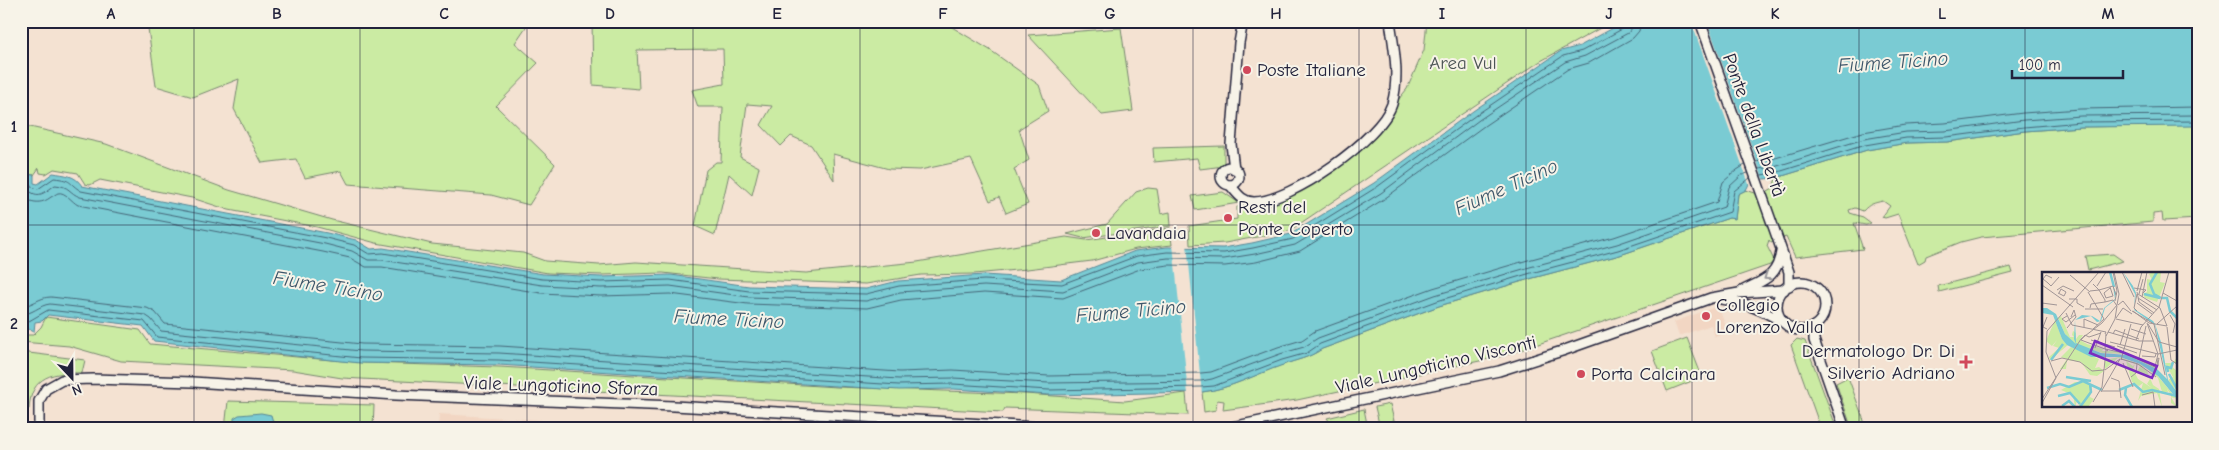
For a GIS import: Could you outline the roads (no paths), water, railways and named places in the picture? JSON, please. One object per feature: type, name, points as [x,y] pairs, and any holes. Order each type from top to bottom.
[{"type":"main road","points":[[1243,21],[1239,43],[1230,169],[1221,177],[1223,182],[1233,184],[1243,200],[1254,202],[1270,198],[1304,184],[1340,160],[1374,133],[1392,105],[1397,72],[1390,21]]},
{"type":"main road","name":"Ponte della Libertà","points":[[1700,21],[1789,272]]},
{"type":"main road","points":[[1230,169],[1239,175],[1233,184]]},
{"type":"main road","points":[[1739,293],[1774,273],[1779,265],[1780,245]]},
{"type":"main road","points":[[1789,272],[1799,283]]},
{"type":"main road","points":[[1787,288],[1799,283],[1814,286],[1824,298],[1824,314],[1814,326],[1804,330],[1793,329],[1784,323],[1779,314],[1778,304],[1787,288],[1789,272]]},
{"type":"main road","name":"Viale Lungoticino Visconti","points":[[1222,429],[1499,371],[1542,358],[1711,298],[1787,288]]},
{"type":"main road","name":"Viale Lungoticino Visconti","points":[[1711,298],[1739,301],[1759,308],[1784,323]]},
{"type":"main road","points":[[1814,326],[1814,340],[1845,429]]},
{"type":"main road","points":[[1804,330],[1814,340]]},
{"type":"main road","name":"Viale Lungoticino Sforza","points":[[39,429],[39,401],[42,394],[52,385],[62,380],[92,379],[193,382],[396,396],[674,406],[1069,429]]},
{"type":"water","name":"Fiume Ticino","points":[[1626,21],[2198,21],[2198,126],[2081,127],[2025,131],[1947,142],[1907,143],[1867,150],[1776,178],[1764,179],[1749,184],[1746,190],[1738,194],[1735,219],[1729,218],[1620,255],[1439,306],[1322,349],[1307,357],[1233,385],[1202,392],[1049,395],[953,389],[899,390],[499,365],[360,363],[154,341],[143,326],[48,315],[42,321],[35,322],[34,332],[21,325],[21,174],[34,175],[34,183],[38,184],[53,173],[66,175],[79,182],[82,186],[327,233],[356,240],[371,249],[383,248],[543,274],[601,277],[671,275],[749,286],[866,289],[898,281],[984,275],[1061,280],[1135,251],[1167,247],[1223,248],[1291,234],[1374,183],[1473,111],[1561,51],[1580,46]]},
{"type":"water","points":[[261,413],[271,415],[275,429],[234,429],[234,418],[239,415]]},
{"type":"place","name":"Poste Italiane","points":[[1247,70]]},
{"type":"place","name":"Resti del Ponte Coperto","points":[[1228,218]]},
{"type":"place","name":"Lavandaia","points":[[1096,233]]},
{"type":"place","name":"Collegio Lorenzo Valla","points":[[1706,316]]},
{"type":"place","name":"Dermatologo Dr. Di Silverio Adriano","points":[[1966,362]]},
{"type":"place","name":"Porta Calcinara","points":[[1581,374]]},
{"type":"park label","name":"Area Vul","points":[[1463,63]]}]
